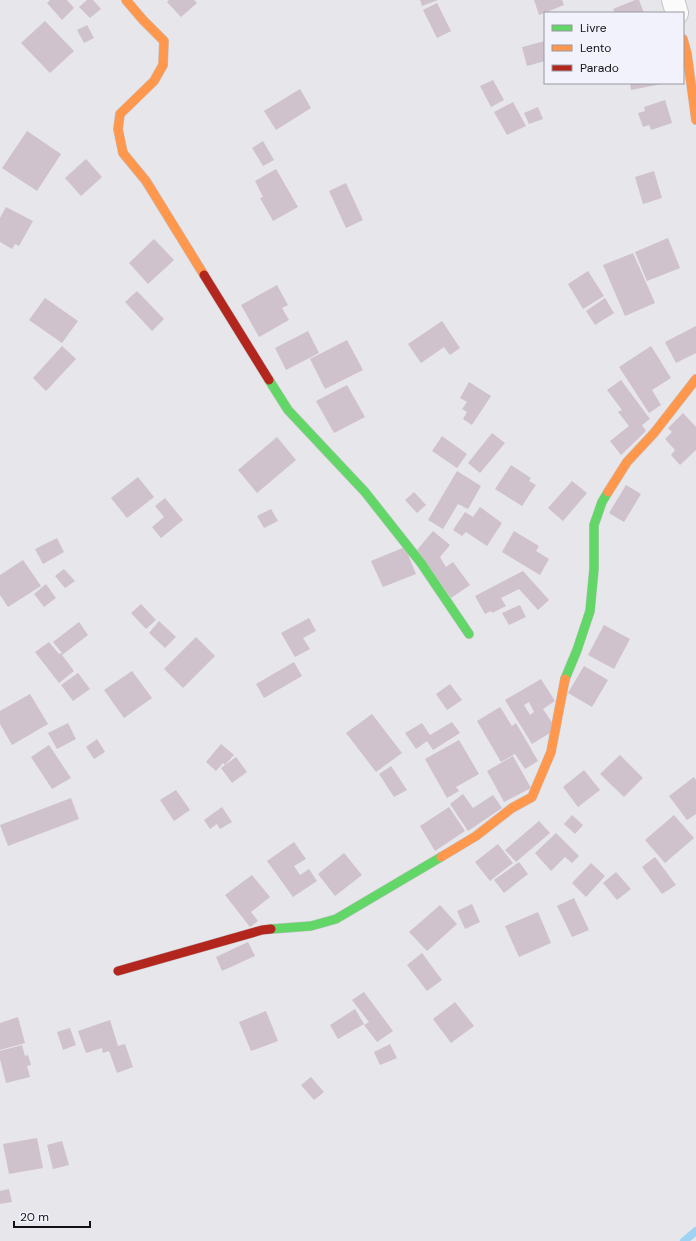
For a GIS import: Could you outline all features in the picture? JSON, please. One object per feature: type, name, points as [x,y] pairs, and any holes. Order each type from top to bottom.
[{"type":"street","points":[[126,0],[164,41],[162,65],[154,81],[120,114],[118,129],[124,153],[146,181],[222,306],[288,410],[365,492],[421,563],[469,634]]},
{"type":"street","points":[[673,0],[677,12]]},
{"type":"street","points":[[684,43],[687,54],[696,120]]},
{"type":"street","points":[[118,971],[262,930],[312,926],[336,919],[476,836],[512,808],[532,797],[551,752],[563,683],[577,650],[590,611],[594,569],[594,525],[602,502],[627,462],[654,433],[696,379]]},
{"type":"building","points":[[50,0],[67,0],[74,8],[62,20],[47,3]]},
{"type":"building","points":[[87,0],[93,0],[101,9],[90,18],[79,7]]},
{"type":"building","points":[[169,0],[194,0],[197,3],[181,17],[167,2]]},
{"type":"building","points":[[420,0],[438,0],[422,6]]},
{"type":"building","points":[[534,0],[562,0],[564,5],[539,15]]},
{"type":"building","points":[[635,0],[639,0],[644,12],[614,12],[613,9]]},
{"type":"building","points":[[437,3],[451,31],[437,38],[423,10]]},
{"type":"building","points":[[45,21],[74,51],[50,73],[21,43]]},
{"type":"building","points":[[87,25],[94,38],[84,43],[77,30]]},
{"type":"building","points":[[544,41],[544,61],[527,66],[522,47]]},
{"type":"building","points":[[493,80],[504,100],[491,107],[480,86]]},
{"type":"building","points":[[630,84],[662,84],[631,90]]},
{"type":"building","points":[[300,89],[311,108],[276,130],[264,111]]},
{"type":"building","points":[[665,100],[672,123],[651,130],[649,125],[643,127],[638,113],[645,111],[644,107]]},
{"type":"building","points":[[513,102],[526,126],[507,135],[494,112]]},
{"type":"building","points":[[538,107],[543,119],[529,124],[524,113]]},
{"type":"building","points":[[27,131],[61,154],[37,191],[2,168]]},
{"type":"building","points":[[263,141],[274,160],[263,166],[252,148]]},
{"type":"building","points":[[86,159],[102,177],[81,196],[65,178]]},
{"type":"building","points":[[276,169],[298,207],[273,221],[260,198],[263,197],[255,181]]},
{"type":"building","points":[[654,171],[662,198],[643,204],[635,177]]},
{"type":"building","points":[[346,183],[363,220],[346,228],[329,191]]},
{"type":"building","points":[[6,207],[33,221],[19,246],[15,244],[12,249],[0,242],[0,218]]},
{"type":"building","points":[[668,238],[680,268],[647,281],[635,252]]},
{"type":"building","points":[[154,239],[174,260],[148,284],[129,263]]},
{"type":"building","points":[[633,253],[655,303],[625,316],[603,265]]},
{"type":"building","points":[[588,271],[604,296],[583,309],[568,284]]},
{"type":"building","points":[[277,285],[288,305],[282,308],[289,320],[259,337],[241,305]]},
{"type":"building","points":[[137,291],[164,319],[152,331],[125,302]]},
{"type":"building","points":[[45,298],[78,321],[62,343],[29,320]]},
{"type":"building","points":[[605,298],[614,313],[595,325],[586,311]]},
{"type":"building","points":[[442,321],[460,348],[450,355],[444,347],[421,363],[408,344]]},
{"type":"building","points":[[696,326],[696,353],[676,363],[665,342]]},
{"type":"building","points":[[308,331],[319,353],[286,370],[275,348]]},
{"type":"building","points":[[347,340],[363,370],[325,389],[310,359]]},
{"type":"building","points":[[62,346],[76,359],[46,391],[33,378]]},
{"type":"building","points":[[651,346],[671,378],[652,390],[661,405],[649,413],[619,367]]},
{"type":"building","points":[[621,380],[650,419],[642,425],[646,431],[621,455],[610,441],[629,426],[618,412],[622,410],[607,390]]},
{"type":"building","points":[[469,382],[491,396],[472,425],[463,419],[467,412],[462,409],[467,402],[460,398]]},
{"type":"building","points":[[347,385],[365,417],[334,433],[316,401]]},
{"type":"building","points":[[683,413],[696,427],[696,450],[680,465],[671,455],[675,450],[665,439],[672,432],[668,428]]},
{"type":"building","points":[[492,433],[505,443],[480,473],[468,463]]},
{"type":"building","points":[[442,436],[467,454],[457,468],[432,451]]},
{"type":"building","points":[[277,437],[296,460],[257,493],[238,470]]},
{"type":"building","points":[[511,465],[531,478],[529,481],[536,485],[522,506],[495,489]]},
{"type":"building","points":[[457,471],[481,486],[468,509],[458,504],[443,529],[428,520]]},
{"type":"building","points":[[138,477],[154,497],[127,518],[111,498]]},
{"type":"building","points":[[572,481],[587,493],[563,521],[548,508]]},
{"type":"building","points":[[626,485],[641,494],[624,522],[609,513]]},
{"type":"building","points":[[414,492],[426,505],[417,513],[405,500]]},
{"type":"building","points":[[165,498],[183,520],[161,538],[152,527],[164,517],[155,506]]},
{"type":"building","points":[[480,507],[502,523],[487,546],[466,532],[462,536],[453,530],[465,512],[473,517]]},
{"type":"building","points":[[271,509],[278,521],[264,528],[257,516]]},
{"type":"building","points":[[433,531],[450,545],[440,557],[446,567],[453,562],[470,585],[451,598],[417,550]]},
{"type":"building","points":[[514,531],[539,546],[536,551],[549,559],[540,575],[502,552]]},
{"type":"building","points":[[57,538],[64,552],[43,564],[35,549]]},
{"type":"building","points":[[405,547],[416,574],[383,587],[371,561]]},
{"type":"building","points":[[23,560],[41,586],[8,607],[0,595],[0,575]]},
{"type":"building","points":[[64,569],[75,581],[65,588],[55,576]]},
{"type":"building","points":[[523,571],[549,600],[538,610],[519,589],[501,598],[506,606],[492,613],[491,611],[485,614],[475,596]]},
{"type":"building","points":[[46,584],[56,598],[44,607],[34,594]]},
{"type":"building","points":[[141,604],[156,620],[146,629],[131,613]]},
{"type":"building","points":[[520,605],[526,617],[509,625],[502,613]]},
{"type":"building","points":[[309,618],[316,631],[303,638],[310,649],[295,657],[281,633]]},
{"type":"building","points":[[159,621],[176,637],[165,648],[149,633]]},
{"type":"building","points":[[79,622],[88,635],[62,655],[74,671],[59,683],[35,652],[49,642],[59,654],[62,653],[53,642]]},
{"type":"building","points":[[604,625],[630,639],[614,669],[588,655]]},
{"type":"building","points":[[196,637],[215,656],[183,688],[164,669]]},
{"type":"building","points":[[294,662],[302,676],[264,698],[256,684]]},
{"type":"building","points":[[584,666],[608,680],[592,707],[568,693]]},
{"type":"building","points":[[132,671],[152,698],[124,718],[104,690]]},
{"type":"building","points":[[78,673],[90,689],[73,701],[61,685]]},
{"type":"building","points":[[541,679],[555,701],[543,709],[553,724],[550,733],[532,744],[505,700]],"holes":[[[529,702],[534,712],[530,715],[524,705]]]},
{"type":"building","points":[[450,684],[462,700],[447,710],[436,694]]},
{"type":"building","points":[[30,694],[48,724],[12,745],[0,724],[0,711]]},
{"type":"building","points":[[500,707],[512,726],[516,723],[538,761],[525,769],[515,754],[501,762],[477,721]]},
{"type":"building","points":[[372,714],[402,753],[376,772],[346,733]]},
{"type":"building","points":[[452,722],[460,733],[433,750],[427,741],[416,749],[405,733],[422,723],[430,735]]},
{"type":"building","points":[[68,723],[76,739],[57,749],[48,733]]},
{"type":"building","points":[[97,739],[105,752],[94,759],[86,747]]},
{"type":"building","points":[[459,740],[479,774],[456,787],[459,791],[447,798],[425,759]]},
{"type":"building","points":[[221,744],[234,755],[225,765],[223,763],[216,771],[206,762]]},
{"type":"building","points":[[49,745],[71,778],[52,789],[31,757]]},
{"type":"building","points":[[620,755],[643,778],[624,797],[600,774]]},
{"type":"building","points":[[513,756],[531,788],[504,802],[487,771]]},
{"type":"building","points":[[236,757],[247,772],[232,783],[221,768]]},
{"type":"building","points":[[391,766],[407,790],[394,797],[379,774]]},
{"type":"building","points":[[584,770],[600,790],[578,807],[563,787]]},
{"type":"building","points":[[694,777],[696,780],[696,814],[687,820],[669,796]]},
{"type":"building","points":[[176,790],[190,810],[174,821],[160,800]]},
{"type":"building","points":[[463,794],[473,808],[493,795],[502,808],[468,831],[450,804]]},
{"type":"building","points":[[71,798],[79,819],[8,846],[0,825]]},
{"type":"building","points":[[222,807],[232,822],[220,829],[217,824],[210,829],[204,820]]},
{"type":"building","points":[[449,807],[465,831],[435,851],[420,826]]},
{"type":"building","points":[[572,815],[583,825],[575,834],[564,824]]},
{"type":"building","points":[[674,815],[694,838],[665,863],[645,840]]},
{"type":"building","points":[[539,821],[550,833],[516,862],[505,850]]},
{"type":"building","points":[[556,833],[579,856],[572,863],[565,857],[551,871],[535,853]]},
{"type":"building","points":[[294,842],[306,859],[294,866],[300,875],[309,869],[317,881],[293,897],[267,861]]},
{"type":"building","points":[[498,844],[513,863],[490,881],[475,862]]},
{"type":"building","points":[[344,853],[362,875],[335,896],[318,874]]},
{"type":"building","points":[[655,857],[676,885],[662,894],[642,867]]},
{"type":"building","points":[[519,862],[528,874],[504,893],[494,880]]},
{"type":"building","points":[[591,863],[605,876],[586,897],[572,883]]},
{"type":"building","points":[[616,872],[631,889],[617,900],[603,883]]},
{"type":"building","points":[[252,875],[270,897],[251,912],[258,921],[250,927],[225,895]]},
{"type":"building","points":[[574,898],[589,930],[572,937],[557,906]]},
{"type":"building","points":[[472,904],[480,922],[465,929],[457,911]]},
{"type":"building","points":[[440,905],[457,924],[427,951],[409,932]]},
{"type":"building","points":[[538,912],[551,943],[519,957],[505,926]]},
{"type":"building","points":[[248,942],[255,956],[222,971],[216,957]]},
{"type":"building","points":[[422,953],[442,980],[427,991],[407,965]]},
{"type":"building","points":[[364,992],[393,1031],[377,1042],[364,1025],[369,1022],[352,1000]]},
{"type":"building","points":[[455,1002],[474,1026],[451,1043],[433,1019]]},
{"type":"building","points":[[355,1009],[364,1024],[338,1039],[330,1025]]},
{"type":"building","points":[[266,1011],[278,1041],[251,1051],[239,1022]]},
{"type":"building","points":[[18,1017],[25,1043],[0,1050],[0,1023]]},
{"type":"building","points":[[110,1020],[118,1046],[125,1044],[133,1067],[117,1073],[109,1051],[103,1053],[102,1048],[86,1053],[78,1031]]},
{"type":"building","points":[[70,1028],[76,1045],[63,1050],[57,1032]]},
{"type":"building","points":[[390,1044],[397,1058],[380,1065],[374,1052]]},
{"type":"building","points":[[22,1045],[25,1056],[28,1055],[31,1065],[27,1066],[30,1077],[6,1083],[0,1059],[0,1051]]},
{"type":"building","points":[[311,1077],[324,1092],[314,1100],[301,1085]]},
{"type":"building","points":[[37,1138],[43,1168],[9,1174],[3,1144]]},
{"type":"building","points":[[62,1141],[69,1165],[53,1169],[47,1145]]},
{"type":"building","points":[[9,1189],[12,1202],[0,1204],[0,1191]]},
{"type":"waterway","points":[[684,1241],[696,1231]]},
{"type":"traffic: fast","points":[[269,380],[288,410],[365,492],[421,563],[469,634]]},
{"type":"traffic: fast","points":[[565,679],[577,650],[590,611],[594,569],[594,525],[602,502],[608,492]]},
{"type":"traffic: fast","points":[[271,929],[311,926],[336,919],[441,857]]},
{"type":"traffic: slow","points":[[126,0],[164,41],[163,65],[154,81],[120,114],[118,129],[123,153],[146,181],[204,275]]},
{"type":"traffic: slow","points":[[684,43],[687,54],[696,120]]},
{"type":"traffic: slow","points":[[608,492],[627,462],[654,433],[696,379]]},
{"type":"traffic: slow","points":[[441,857],[476,836],[512,808],[532,797],[551,752],[565,679]]},
{"type":"traffic: jam","points":[[204,275],[269,380]]},
{"type":"traffic: jam","points":[[118,971],[262,930],[271,929]]}]
